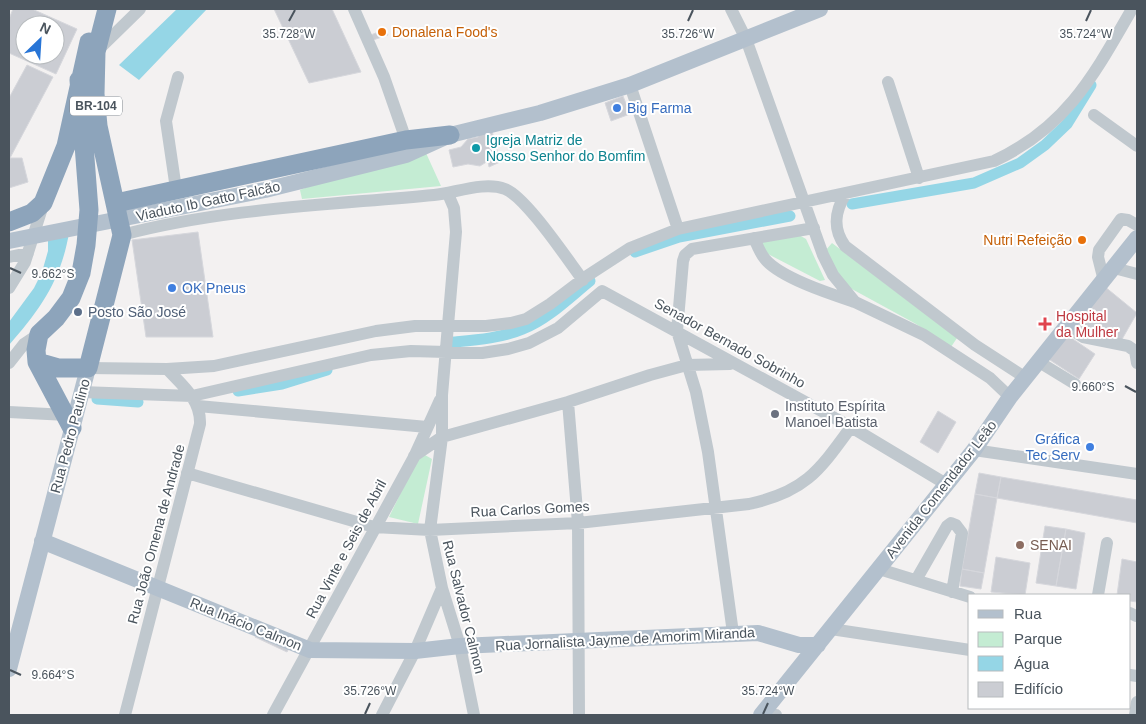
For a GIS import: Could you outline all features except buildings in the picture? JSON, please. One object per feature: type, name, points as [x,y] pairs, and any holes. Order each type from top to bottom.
[{"type":"highway","name":"BR-104","points":[[43,203],[66,146],[79,80],[97,9]]},
{"type":"highway","name":"BR-104","points":[[107,9],[96,52],[95,94],[98,126],[116,203]]},
{"type":"highway","points":[[69,421],[37,362],[36,350],[39,334],[56,318],[71,298],[81,274],[86,245],[89,210],[79,80]]},
{"type":"highway","points":[[116,203],[182,188],[406,147],[450,135]]},
{"type":"highway","points":[[9,222],[32,213],[43,203]]},
{"type":"highway","name":"Rua Pedro Paulino","points":[[88,368],[122,235],[116,203]]},
{"type":"highway","points":[[37,362],[58,368],[88,368]]},
{"type":"main road","points":[[450,135],[540,113],[630,85],[820,9]]},
{"type":"main road","name":"Viaduto Ib Gatto Falcão","points":[[9,240],[265,190],[406,147]]},
{"type":"main road","name":"Avenida Comendador Leão","points":[[766,715],[818,645],[974,450],[1010,397],[1137,238]]},
{"type":"main road","name":"Rua Pedro Paulino","points":[[9,669],[42,541],[69,421],[81,392],[88,368]]},
{"type":"main road","name":"Rua Inácio Calmon","points":[[42,541],[310,650],[415,651],[460,646]]},
{"type":"main road","name":"Rua Jornalista Jayme de Amorim Miranda","points":[[460,646],[580,643],[758,632],[799,645],[818,645]]},
{"type":"street","points":[[96,52],[140,9]]},
{"type":"street","points":[[354,9],[384,77],[406,147]]},
{"type":"street","points":[[731,9],[740,42],[804,200],[828,265],[855,302]]},
{"type":"street","points":[[88,368],[167,369],[214,366],[376,331],[415,326],[486,326],[526,319],[630,248],[678,229],[804,200],[919,178],[994,160],[1018,149],[1042,134],[1055,122],[1100,65],[1132,9]]},
{"type":"street","points":[[178,76],[166,120],[182,188],[196,219]]},
{"type":"street","points":[[888,82],[919,178]]},
{"type":"street","points":[[630,85],[678,229]]},
{"type":"street","points":[[1094,115],[1137,146]]},
{"type":"street","points":[[122,235],[196,219],[314,205],[448,194],[489,187],[510,191],[524,204],[583,280]]},
{"type":"street","points":[[846,193],[840,203],[836,218],[839,238],[845,246],[975,345],[1026,378]]},
{"type":"street","name":"Rua Salvador Calmon","points":[[448,194],[454,208],[456,232],[442,395],[442,436],[430,530],[442,588],[460,646],[474,715]]},
{"type":"street","name":"BR-104","points":[[9,288],[28,253],[43,203]]},
{"type":"street","points":[[1137,225],[1128,220],[1121,219],[1102,244],[1098,257],[1109,274],[1137,274]]},
{"type":"street","points":[[733,633],[718,508],[696,392],[686,365],[677,331],[685,255],[692,249],[814,228]]},
{"type":"street","points":[[754,238],[766,260],[777,269],[827,293],[855,302],[924,335],[990,378],[1010,397]]},
{"type":"street","points":[[9,256],[28,253]]},
{"type":"street","name":"Senador Bernado Sobrinho","points":[[446,350],[482,353],[529,343],[558,328],[602,291],[851,427],[946,484]]},
{"type":"street","points":[[1067,327],[1089,339],[1132,348],[1137,363]]},
{"type":"street","points":[[9,363],[24,344],[39,334]]},
{"type":"street","points":[[964,362],[975,345]]},
{"type":"street","points":[[195,401],[370,355],[446,350]]},
{"type":"street","points":[[1039,362],[1074,384]]},
{"type":"street","points":[[414,456],[442,436],[568,402],[686,365],[735,364]]},
{"type":"street","points":[[167,369],[195,401]]},
{"type":"street","points":[[81,392],[195,401],[427,427]]},
{"type":"street","name":"Rua Vinte e Seis de Abril","points":[[273,715],[414,456],[442,395]]},
{"type":"street","name":"Rua João Omena de Andrade","points":[[125,715],[200,424],[195,401]]},
{"type":"street","points":[[568,402],[578,523],[579,715]]},
{"type":"street","points":[[9,412],[69,421]]},
{"type":"street","name":"Rua Carlos Gomes","points":[[188,473],[374,527],[430,530],[578,523],[718,508],[767,500],[800,486],[824,464],[851,427]]},
{"type":"street","points":[[974,450],[1137,474]]},
{"type":"street","points":[[916,580],[947,526],[951,523],[956,524],[962,533],[952,592]]},
{"type":"street","points":[[1098,594],[1107,543]]},
{"type":"street","points":[[879,569],[968,596]]},
{"type":"street","points":[[382,715],[415,651],[442,588]]},
{"type":"street","points":[[831,629],[968,650]]},
{"type":"street","points":[[1135,715],[1137,702]]},
{"type":"green space","points":[[426,153],[441,186],[302,199],[300,190],[328,179]]},
{"type":"green space","points":[[799,235],[806,239],[825,280],[820,281],[766,253],[761,245],[763,239]]},
{"type":"green space","points":[[832,243],[957,338],[951,347],[916,324],[850,288],[831,268],[825,251]]},
{"type":"green space","points":[[425,455],[432,459],[418,524],[389,517],[417,460]]},
{"type":"water","points":[[177,9],[207,9],[139,80],[119,65]]},
{"type":"water","points":[[69,233],[61,265],[48,294],[9,345],[9,322],[34,288],[42,272],[48,251],[48,238]]},
{"type":"waterway","points":[[852,204],[974,183],[1020,163],[1045,145],[1067,124],[1091,85]]},
{"type":"waterway","points":[[635,252],[679,237],[790,216]]},
{"type":"waterway","points":[[454,342],[498,337],[532,325],[550,314],[590,281]]},
{"type":"waterway","points":[[238,391],[282,384],[327,370]]},
{"type":"waterway","points":[[97,399],[138,402]]},
{"type":"place","name":"Donalena Food's","points":[[382,32]]},
{"type":"place","name":"Big Farma","points":[[617,108]]},
{"type":"place","name":"Igreja Matriz de Nosso Senhor do Bomfim","points":[[476,148]]},
{"type":"place","name":"Nutri Refeição","points":[[1082,240]]},
{"type":"place","name":"OK Pneus","points":[[172,288]]},
{"type":"place","name":"Posto São José","points":[[78,312]]},
{"type":"place","name":"Hospital da Mulher","points":[[1045,324]]},
{"type":"place","name":"Instituto Espírita Manoel Batista","points":[[775,414]]},
{"type":"place","name":"Gráfica Tec Serv","points":[[1090,447]]},
{"type":"place","name":"SENAI","points":[[1020,545]]}]
